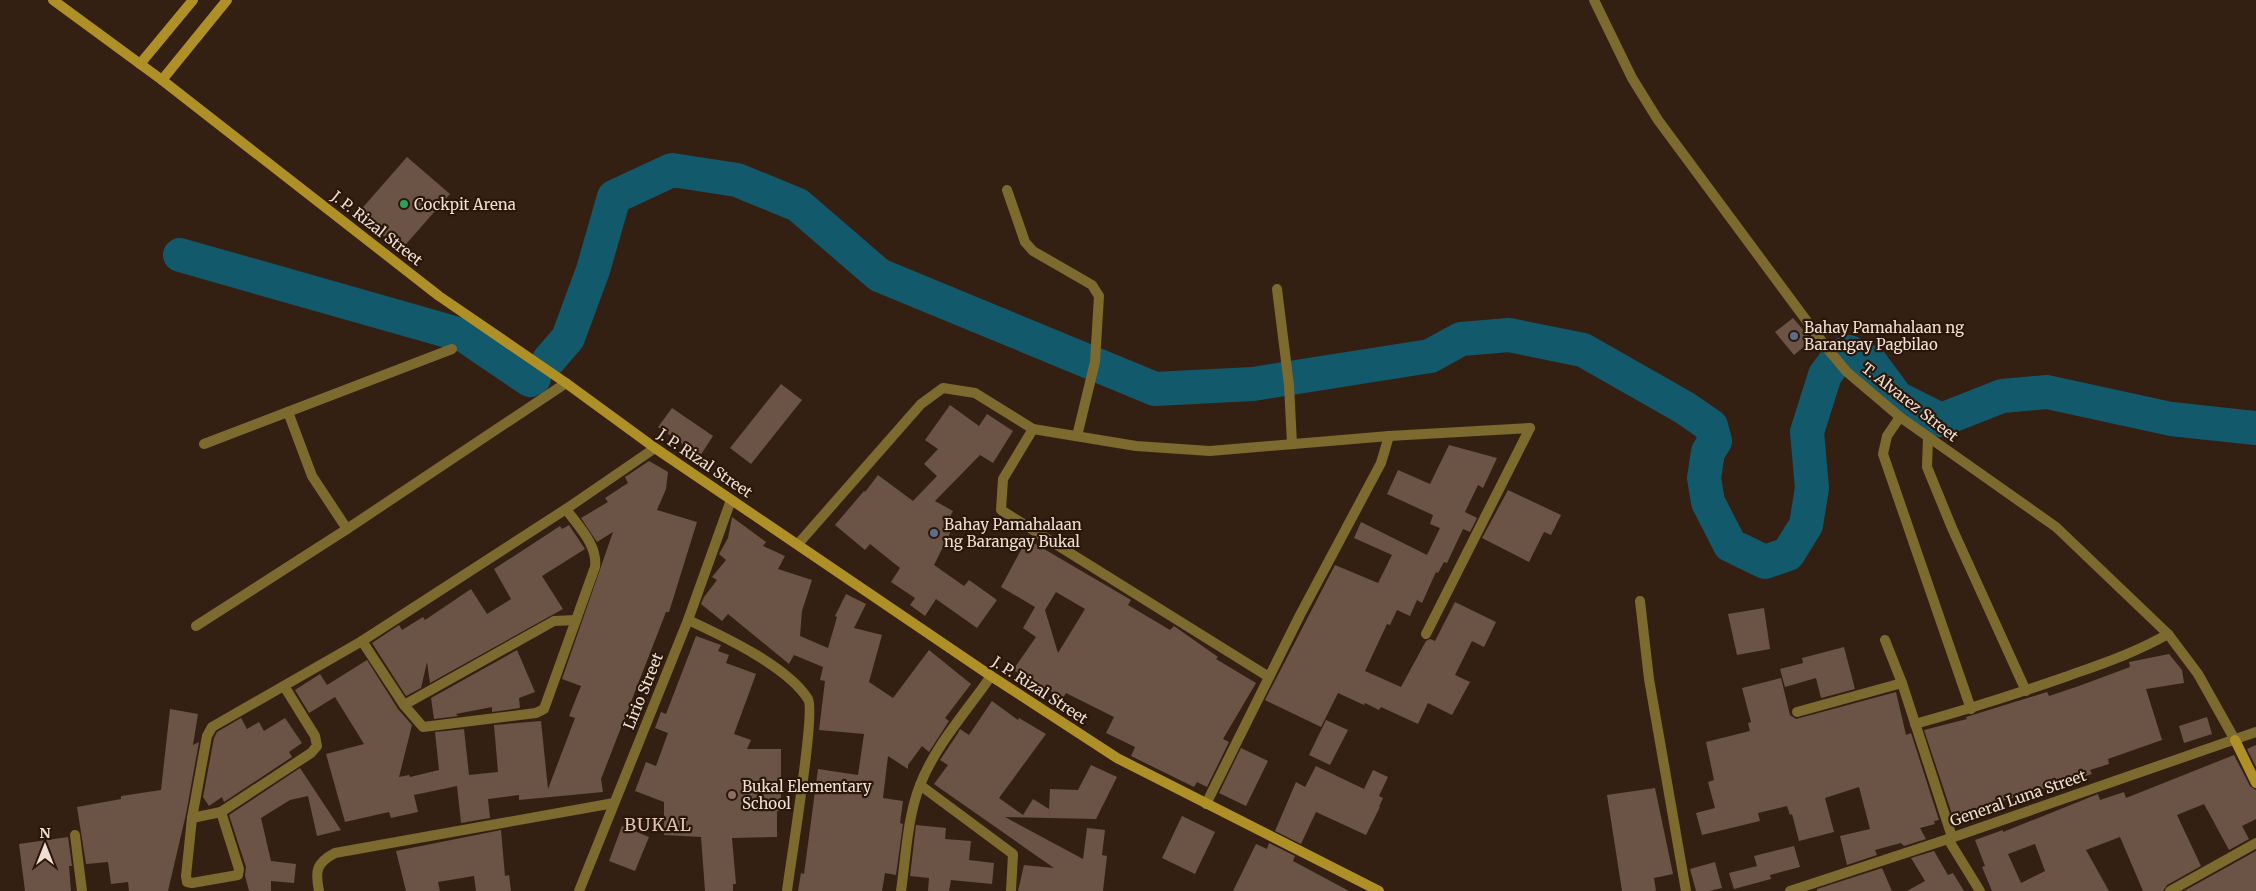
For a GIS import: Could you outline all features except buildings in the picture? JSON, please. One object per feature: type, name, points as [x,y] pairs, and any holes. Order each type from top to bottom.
[{"type":"main road","name":"J. P. Rizal Street","points":[[53,0],[162,80],[439,296],[566,383],[654,448],[991,676],[1117,758],[1379,891]]},
{"type":"main road","points":[[140,64],[193,0]]},
{"type":"main road","points":[[162,80],[227,0]]},
{"type":"main road","name":"T. Alvarez Street","points":[[2234,740],[2256,783]]},
{"type":"street","name":"T. Alvarez Street","points":[[1594,0],[1632,78],[1658,120],[1826,347],[1847,372],[1900,417],[2056,527],[2168,634],[2198,674],[2234,740]]},
{"type":"street","points":[[1007,190],[1026,242],[1033,251],[1092,285],[1099,296],[1095,362],[1077,436]]},
{"type":"street","points":[[1277,288],[1289,385],[1292,444]]},
{"type":"street","points":[[204,444],[452,349]]},
{"type":"street","points":[[196,626],[347,529],[566,383]]},
{"type":"street","points":[[798,544],[921,404],[943,388],[975,393],[1033,429],[1136,446],[1210,451],[1388,436],[1530,428],[1426,634]]},
{"type":"street","points":[[288,412],[312,476],[347,529]]},
{"type":"street","points":[[1900,417],[1887,436],[1883,454],[1971,709]]},
{"type":"street","points":[[1033,429],[1003,479],[1001,510],[1269,677]]},
{"type":"street","points":[[1206,804],[1269,677],[1381,464],[1388,436]]},
{"type":"street","points":[[1928,437],[1927,466],[1952,528],[2026,691]]},
{"type":"street","points":[[221,812],[239,869],[238,875],[192,884],[187,882],[192,818],[207,736],[212,727],[362,641],[566,509],[654,448]]},
{"type":"street","name":"Lirio Street","points":[[578,891],[688,620],[732,500]]},
{"type":"street","points":[[362,641],[404,705],[423,727],[431,728],[536,713],[544,709],[597,558],[594,549],[566,509]]},
{"type":"street","points":[[1640,601],[1649,679],[1686,891]]},
{"type":"street","points":[[404,705],[554,621],[576,620]]},
{"type":"street","points":[[688,620],[725,638],[791,678],[809,700],[809,730],[786,891]]},
{"type":"street","points":[[1915,724],[1971,709],[2026,691],[2135,652],[2168,634]]},
{"type":"street","points":[[1885,640],[1902,683],[1950,838],[1980,891]]},
{"type":"street","points":[[901,891],[913,807],[920,785],[933,759],[991,676]]},
{"type":"street","points":[[1797,712],[1902,683]]},
{"type":"street","points":[[192,818],[221,812],[311,753],[317,746],[315,736],[284,686]]},
{"type":"street","name":"General Luna Street","points":[[1790,891],[1950,838],[2256,732]]},
{"type":"street","points":[[920,785],[1013,854],[1011,891]]},
{"type":"street","points":[[319,891],[316,875],[322,860],[335,853],[614,803]]},
{"type":"street","points":[[75,835],[82,891]]},
{"type":"street","points":[[2170,891],[2256,844]]},
{"type":"waterway","points":[[549,360],[568,338],[593,270],[614,197],[672,170],[737,180],[798,205],[879,275],[1155,389],[1253,384],[1430,356],[1461,339],[1509,335],[1583,350],[1685,408],[1711,426],[1715,441],[1708,452],[1704,478],[1708,502],[1730,545],[1765,562],[1788,554],[1806,525],[1812,488],[1807,432],[1825,375],[1839,356],[1849,352],[1871,363],[1897,398],[1941,420],[2002,396],[2047,392],[2171,419],[2256,428]]},
{"type":"waterway","points":[[180,255],[465,336],[530,380],[534,378]]},
{"type":"place","name":"Cockpit Arena","points":[[404,204]]},
{"type":"place","name":"Bahay Pamahalaan ng Barangay Pagbilao","points":[[1794,336]]},
{"type":"place","name":"Bahay Pamahalaan ng Barangay Bukal","points":[[934,533]]},
{"type":"place","name":"Bukal Elementary School","points":[[732,795]]},
{"type":"district","name":"BUKAL","points":[[658,824]]}]
